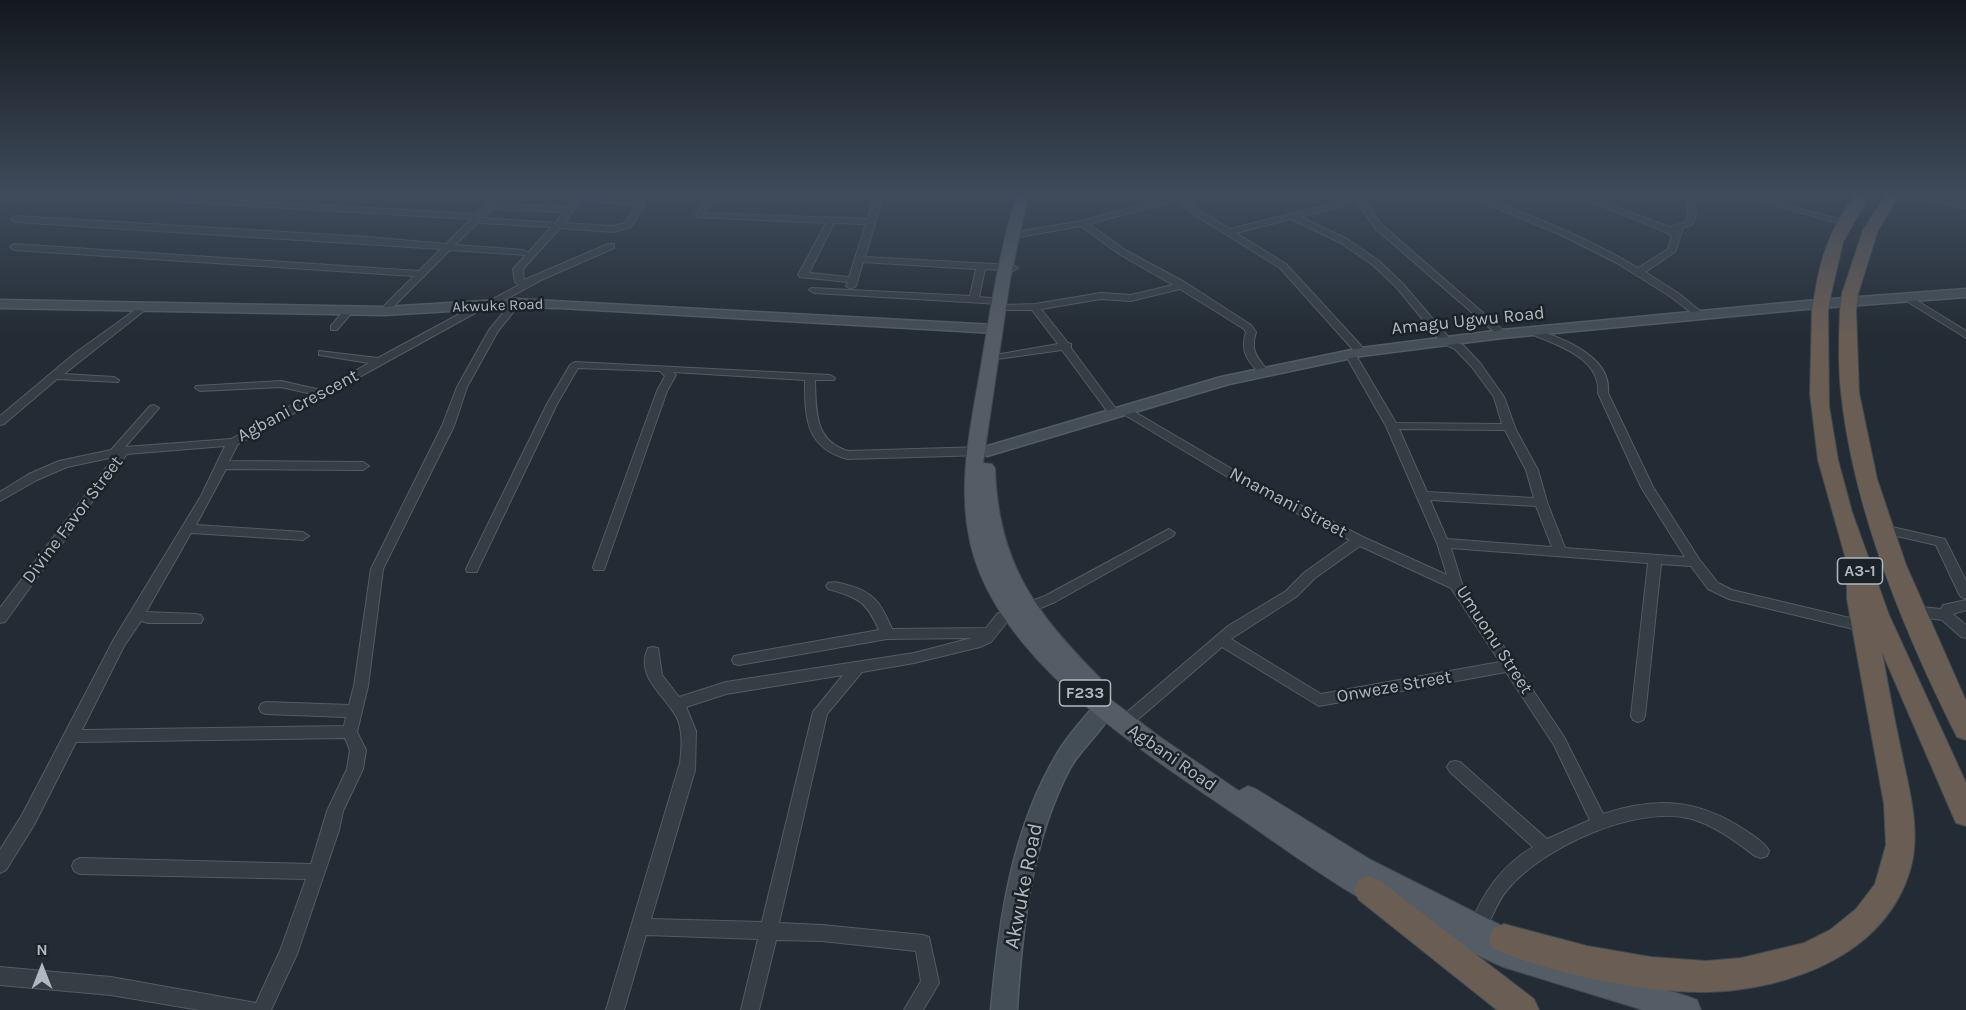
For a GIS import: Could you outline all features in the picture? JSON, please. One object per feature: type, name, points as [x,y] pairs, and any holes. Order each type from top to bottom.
[{"type":"highway","name":"A3-1","points":[[1836,243],[1828,260],[1821,302],[1817,362],[1820,408],[1834,484],[1857,564],[1966,814]]},
{"type":"highway","name":"A3-1","points":[[1866,243],[1858,262],[1849,302],[1847,352],[1858,444],[1883,529],[1912,611],[1966,729]]},
{"type":"highway","points":[[1504,939],[1640,971],[1703,976],[1730,974],[1809,958],[1851,933],[1868,919],[1890,886],[1898,858],[1901,818],[1859,599],[1857,564]]},
{"type":"highway","points":[[1369,890],[1523,1010]]},
{"type":"main road","name":"Agbani Road","points":[[1014,243],[981,451],[975,519],[981,548],[999,588],[1020,610],[1058,667],[1224,795],[1369,890],[1473,942],[1545,967],[1687,1010]]},
{"type":"main road","name":"Agbani Road","points":[[1010,268],[1017,243]]},
{"type":"main road","name":"Agbani Road","points":[[981,451],[1001,357],[1000,329]]},
{"type":"main road","name":"Agbani Road","points":[[1108,706],[1131,717],[1227,783],[1362,868],[1504,939],[1545,967]]},
{"type":"street","points":[[403,243],[524,253]]},
{"type":"street","points":[[384,311],[452,243]]},
{"type":"street","points":[[527,284],[520,282],[518,269],[542,243]]},
{"type":"street","points":[[820,243],[803,275],[853,280]]},
{"type":"street","points":[[848,292],[865,243]]},
{"type":"street","points":[[1107,243],[1183,285],[1248,327],[1251,332],[1247,340],[1248,354],[1263,371]]},
{"type":"street","name":"Umuonu Street","points":[[1247,243],[1291,272],[1356,353],[1392,426],[1443,543],[1456,585],[1559,741],[1600,824]]},
{"type":"street","points":[[1347,243],[1376,264],[1400,286],[1446,341],[1459,347],[1488,381],[1499,397],[1510,427],[1532,470],[1540,502],[1560,552]]},
{"type":"street","points":[[1398,243],[1502,334]]},
{"type":"street","points":[[1581,243],[1667,289],[1700,315]]},
{"type":"street","points":[[1638,272],[1672,250],[1674,243]]},
{"type":"street","name":"Agbani Crescent","points":[[0,496],[63,464],[119,452],[233,442],[484,306],[611,246]]},
{"type":"street","points":[[14,247],[421,274]]},
{"type":"street","points":[[860,259],[1010,268]]},
{"type":"street","points":[[974,300],[981,266]]},
{"type":"street","points":[[814,290],[974,300],[1035,307],[1101,296],[1131,298],[1183,285]]},
{"type":"street","name":"Amagu Ugwu Road","points":[[981,451],[1263,371],[1356,353],[1502,334],[1966,293]]},
{"type":"street","points":[[1908,298],[1966,335]]},
{"type":"street","points":[[262,1010],[288,954],[332,830],[335,811],[355,768],[358,750],[351,732],[377,569],[448,426],[462,387],[494,330],[516,303]]},
{"type":"street","name":"Akwuke Road","points":[[0,304],[384,311],[516,303],[1000,329]]},
{"type":"street","points":[[1035,307],[1067,346],[1088,381],[1119,411]]},
{"type":"street","points":[[0,422],[54,376],[142,308]]},
{"type":"street","points":[[334,328],[349,310]]},
{"type":"street","points":[[1534,332],[1584,357],[1602,374],[1605,384],[1603,393],[1632,458],[1695,562],[1713,586],[1729,594],[1866,627]]},
{"type":"street","points":[[1001,357],[1067,346]]},
{"type":"street","points":[[323,353],[381,362]]},
{"type":"street","points":[[472,569],[552,404],[575,365],[830,378]]},
{"type":"street","points":[[599,567],[662,391],[671,375],[663,368]]},
{"type":"street","points":[[54,376],[114,380]]},
{"type":"street","points":[[810,377],[812,419],[819,437],[832,452],[847,455],[981,451]]},
{"type":"street","points":[[200,388],[280,384],[322,393]]},
{"type":"street","name":"Divine Favor Street","points":[[0,618],[119,452],[154,408]]},
{"type":"street","name":"Nnamani Street","points":[[1119,411],[1245,482],[1359,540],[1456,585]]},
{"type":"street","points":[[1392,426],[1510,427]]},
{"type":"street","points":[[0,865],[28,820],[119,643],[224,465],[233,442]]},
{"type":"street","points":[[224,465],[363,466]]},
{"type":"street","points":[[1421,496],[1540,502]]},
{"type":"street","points":[[187,529],[303,536]]},
{"type":"street","points":[[1883,529],[1941,542],[1966,594]]},
{"type":"street","points":[[676,704],[726,688],[857,668],[964,647],[981,641],[999,620],[1050,598],[1169,533]]},
{"type":"street","points":[[1131,717],[1223,641],[1233,630],[1291,594],[1310,575],[1359,540]]},
{"type":"street","points":[[1443,543],[1695,562]]},
{"type":"street","points":[[1638,716],[1655,559]]},
{"type":"street","points":[[833,586],[856,591],[870,598],[875,603],[887,634]]},
{"type":"street","points":[[1946,615],[1948,608],[1966,605]]},
{"type":"street","points":[[1912,611],[1946,615],[1966,633]]},
{"type":"street","points":[[138,614],[148,618],[196,619]]},
{"type":"street","points":[[739,660],[887,634],[990,633]]},
{"type":"street","name":"Onweze Street","points":[[1223,641],[1319,700],[1509,666]]},
{"type":"street","points":[[615,1010],[687,770],[691,743],[684,717],[654,676],[653,652]]},
{"type":"street","points":[[750,1010],[819,712],[857,668]]},
{"type":"street","name":"Akwuke Road","points":[[1004,1010],[1019,890],[1031,836],[1042,803],[1064,760],[1108,706]]},
{"type":"street","points":[[266,708],[355,711]]},
{"type":"street","points":[[71,736],[351,732]]},
{"type":"street","points":[[1455,767],[1545,848]]},
{"type":"street","points":[[1478,927],[1501,884],[1517,867],[1545,848],[1600,824],[1649,810],[1675,808],[1694,812],[1726,825],[1761,851]]},
{"type":"street","points":[[80,866],[317,872]]},
{"type":"street","points":[[640,927],[822,933],[923,943],[930,983],[913,1010]]},
{"type":"street","points":[[0,976],[111,986],[252,1010]]}]
